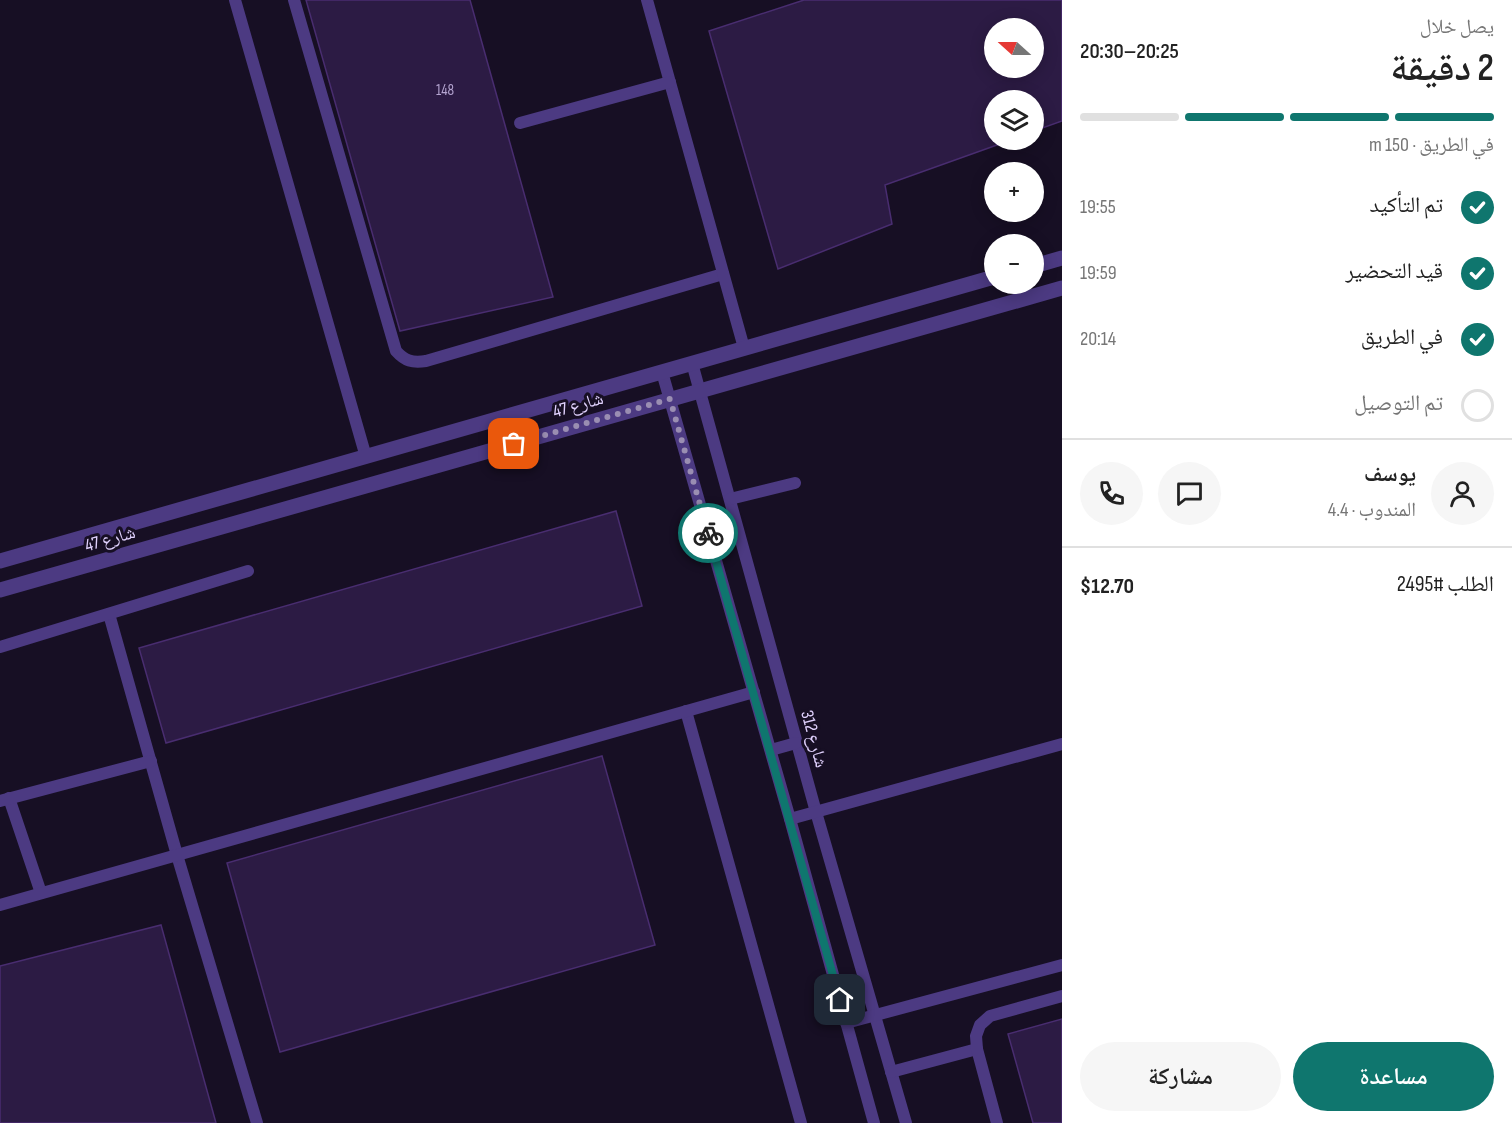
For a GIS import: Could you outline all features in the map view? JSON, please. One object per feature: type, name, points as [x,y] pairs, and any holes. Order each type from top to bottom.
[{"type":"street","points":[[1044,263],[1062,258]]},
{"type":"street","name":"شارع 47","points":[[0,561],[984,280]]},
{"type":"street","name":"شارع 47","points":[[0,590],[1062,288]]},
{"type":"lane","points":[[235,0],[366,457]]},
{"type":"lane","points":[[294,0],[396,351],[404,359],[415,362],[426,361],[723,274]]},
{"type":"lane","points":[[647,0],[744,348]]},
{"type":"lane","points":[[520,123],[670,82]]},
{"type":"lane","name":"شارع 312","points":[[692,363],[796,743],[906,1123]]},
{"type":"lane","points":[[662,372],[771,750],[873,1123]]},
{"type":"lane","points":[[730,499],[795,483]]},
{"type":"lane","points":[[0,647],[248,571]]},
{"type":"lane","points":[[110,614],[177,855],[257,1123]]},
{"type":"lane","points":[[0,905],[754,692]]},
{"type":"lane","points":[[686,711],[801,1123]]},
{"type":"lane","points":[[771,750],[796,743]]},
{"type":"lane","points":[[790,819],[1062,744]]},
{"type":"lane","points":[[41,893],[4,799],[151,761]]},
{"type":"lane","points":[[846,1023],[1062,965]]},
{"type":"lane","points":[[998,1123],[977,1049],[976,1036],[980,1024],[990,1016],[1062,996]]},
{"type":"lane","points":[[891,1072],[977,1049]]},
{"type":"building","points":[[306,0],[470,0],[553,297],[400,331]]},
{"type":"building","points":[[804,0],[1062,0],[1062,121],[1044,127],[1044,90],[984,90],[984,150],[885,185],[892,224],[778,269],[709,31]]},
{"type":"building","points":[[616,511],[642,606],[166,743],[139,648]]},
{"type":"building","points":[[602,756],[655,945],[280,1052],[227,863]]},
{"type":"building","points":[[161,925],[216,1123],[0,1123],[0,966]]},
{"type":"building","points":[[1062,1019],[1062,1123],[1033,1123],[1008,1034]]},
{"type":"way so far","points":[[514,444],[670,399],[708,533]]},
{"type":"route","points":[[708,533],[840,1000]]}]
